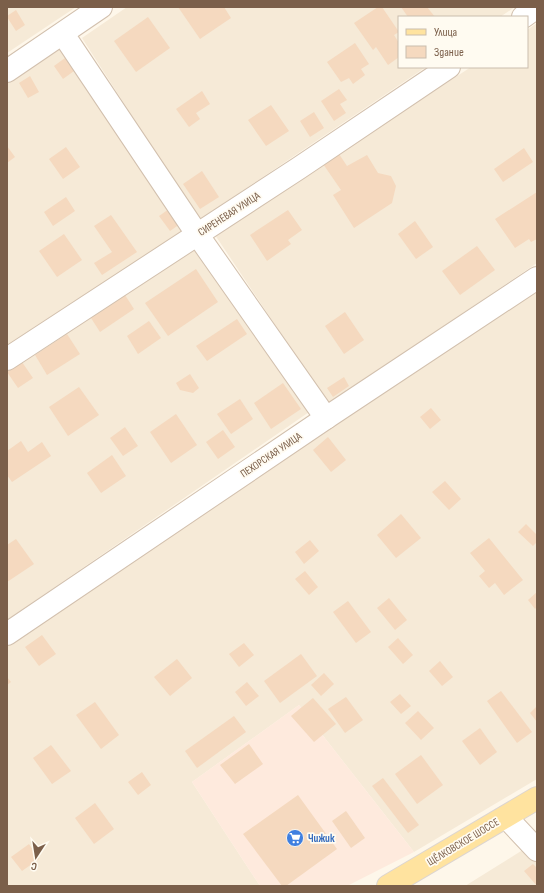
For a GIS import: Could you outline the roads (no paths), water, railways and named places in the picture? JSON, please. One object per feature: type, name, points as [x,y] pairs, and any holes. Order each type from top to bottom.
[{"type":"main road","name":"ЩЁЛКОВСКОЕ ШОССЕ","points":[[388,886],[537,798]]},
{"type":"street","points":[[7,71],[102,7]]},
{"type":"street","points":[[524,16],[537,7]]},
{"type":"street","points":[[63,34],[197,234],[326,418]]},
{"type":"street","name":"СИРЕНЕВАЯ УЛИЦА","points":[[7,359],[299,168],[448,68]]},
{"type":"street","name":"ПЕХОРСКАЯ УЛИЦА","points":[[7,634],[326,418],[537,278]]},
{"type":"street","points":[[506,816],[537,850]]},
{"type":"place","name":"Чижик","points":[[295,838]]}]
